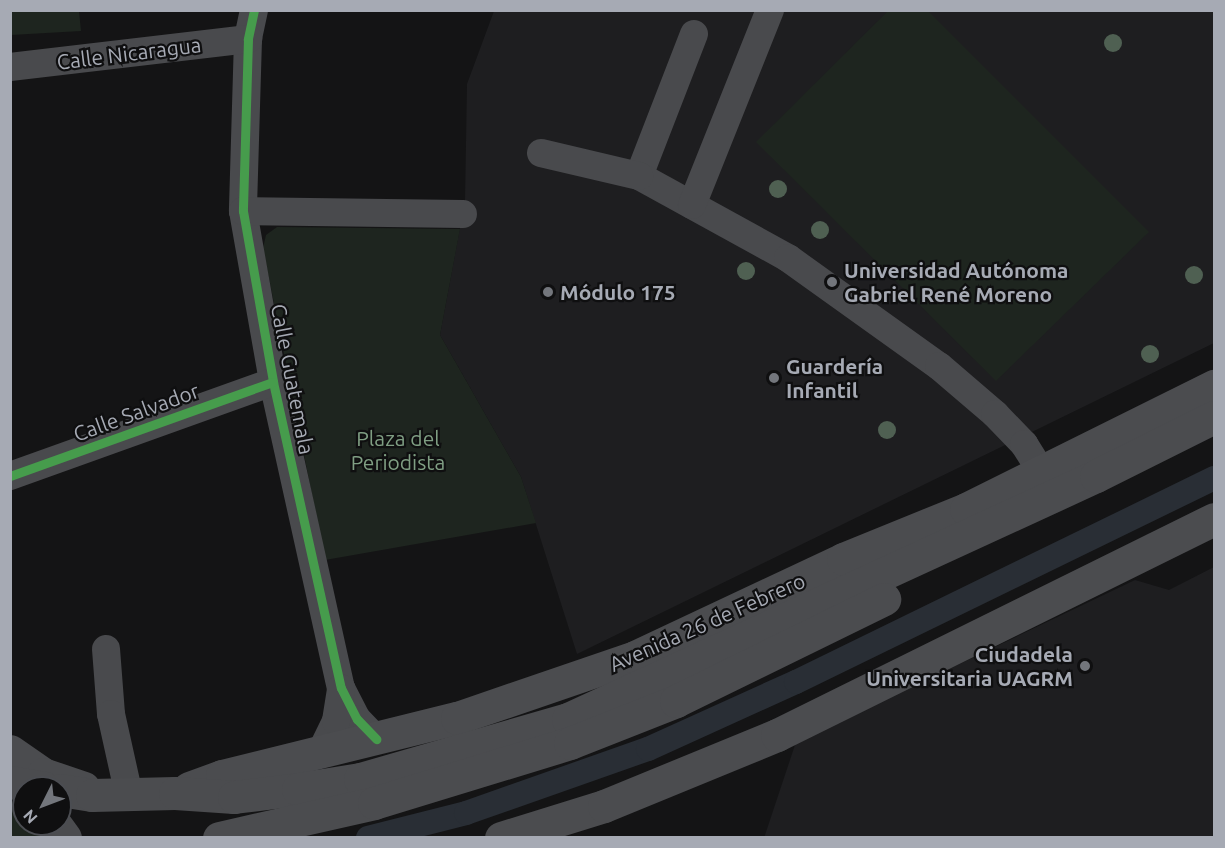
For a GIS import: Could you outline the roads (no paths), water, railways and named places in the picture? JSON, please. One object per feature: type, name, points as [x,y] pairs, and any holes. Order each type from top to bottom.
[{"type":"main road","name":"Avenida 26 de Febrero","points":[[175,793],[222,776],[320,754],[538,693],[635,657],[843,559],[966,509],[1215,386]]},
{"type":"main road","name":"Avenida 26 de Febrero","points":[[72,791],[116,795],[175,793],[234,797],[360,779],[568,718],[1096,476],[1215,417]]},
{"type":"main road","points":[[219,837],[374,803],[570,743],[676,701],[1215,438]]},
{"type":"main road","points":[[966,509],[1096,476]]},
{"type":"main road","points":[[501,837],[604,806],[777,735],[1215,519]]},
{"type":"main road","points":[[10,751],[43,774],[116,795]]},
{"type":"street","name":"Calle Guatemala","points":[[254,10],[248,39],[243,211],[273,382],[340,688],[357,719],[376,739]]},
{"type":"street","points":[[692,205],[770,10]]},
{"type":"street","points":[[639,176],[694,34]]},
{"type":"street","name":"Calle Nicaragua","points":[[10,68],[248,39]]},
{"type":"street","points":[[541,153],[639,176],[788,258],[939,366],[995,414],[1024,444],[1042,473]]},
{"type":"street","points":[[243,211],[463,214]]},
{"type":"street","name":"Calle Salvador","points":[[10,476],[273,382]]},
{"type":"street","points":[[106,649],[116,795]]},
{"type":"street","name":"Calle Guatemala","points":[[320,754],[336,721],[340,688]]},
{"type":"waterway","points":[[368,838],[466,813],[648,749],[796,682],[1214,478]]},
{"type":"place","name":"Universidad Autónoma Gabriel René Moreno","points":[[832,282]]},
{"type":"place","name":"Módulo 175","points":[[548,292]]},
{"type":"place","name":"Guardería Infantil","points":[[774,378]]},
{"type":"place","name":"Ciudadela Universitaria UAGRM","points":[[1085,666]]},
{"type":"park label","name":"Plaza del Periodista","points":[[398,450]]}]
